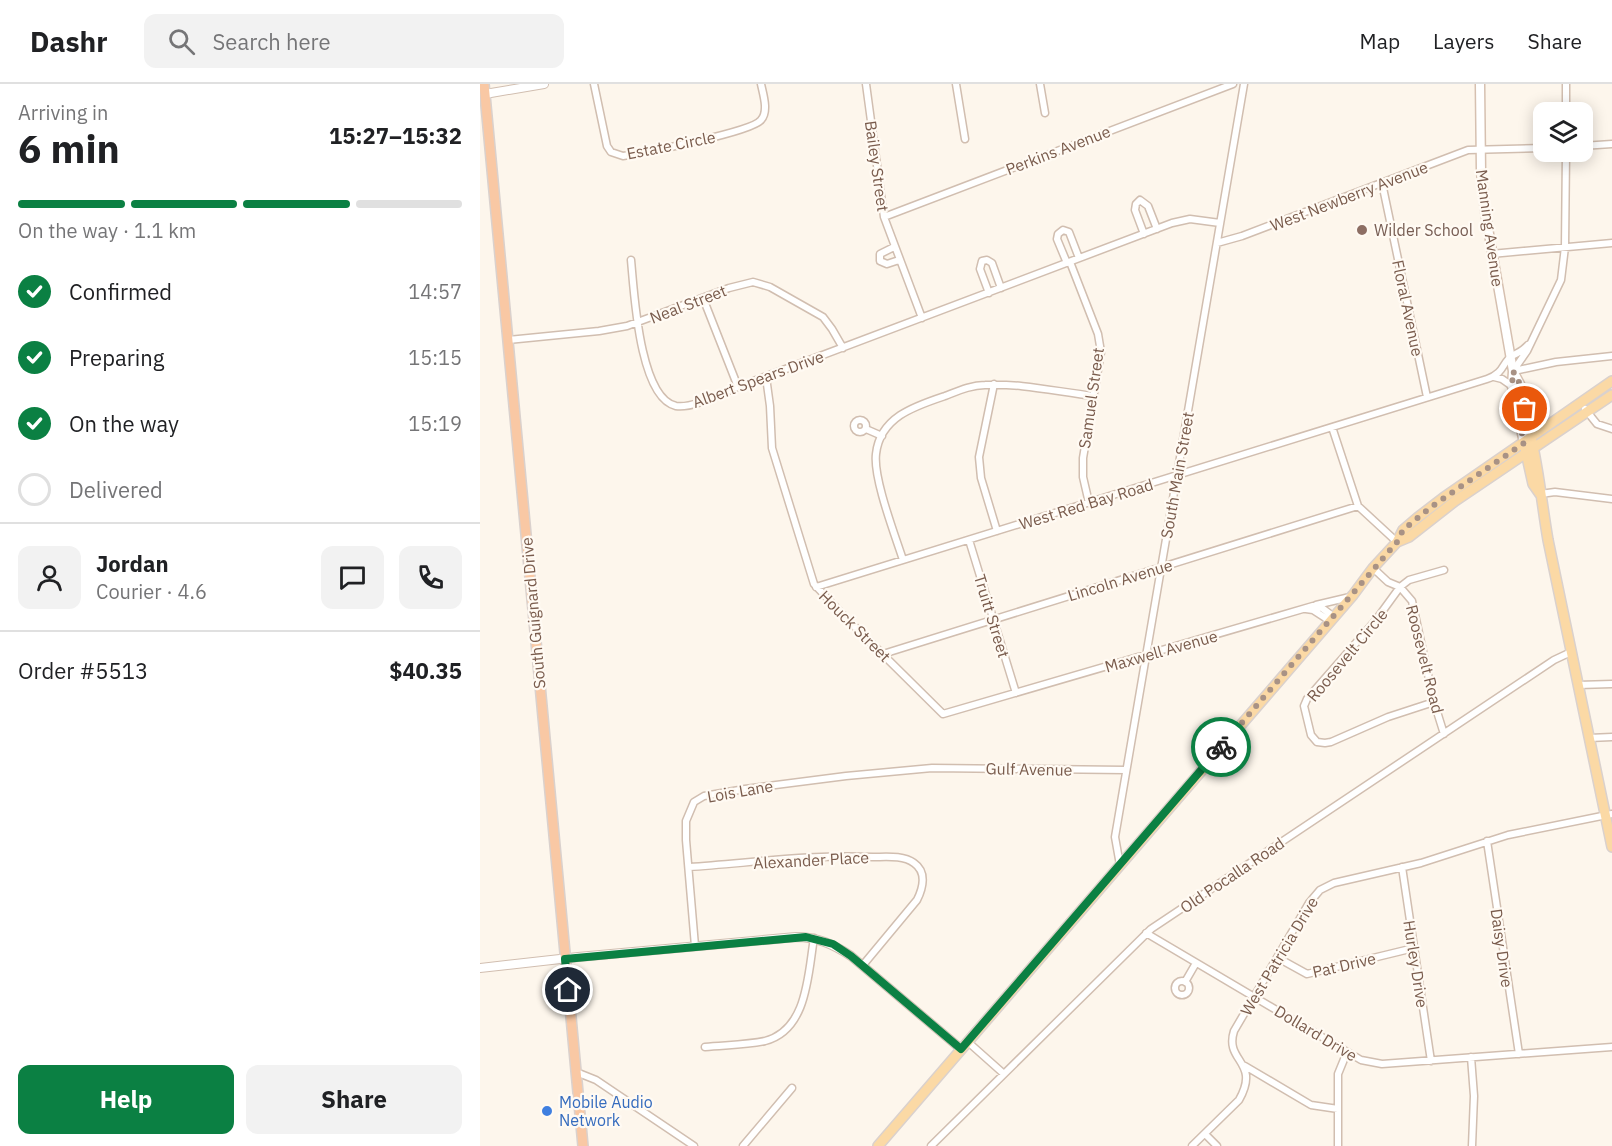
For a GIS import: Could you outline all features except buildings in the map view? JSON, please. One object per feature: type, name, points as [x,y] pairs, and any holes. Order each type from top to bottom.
[{"type":"highway","name":"South Guignard Drive","points":[[485,89],[582,1145]]},
{"type":"main road","name":"Manning Avenue","points":[[1480,84],[1480,150],[1485,211],[1513,371],[1512,386],[1528,440]]},
{"type":"main road","name":"Manning Avenue","points":[[1513,371],[1520,384],[1533,484],[1540,494],[1578,685],[1609,814],[1612,844]]},
{"type":"main road","points":[[878,1146],[1351,597],[1397,542],[1403,530],[1431,507],[1612,381]]},
{"type":"main road","points":[[1397,542],[1409,537],[1443,510],[1612,395]]},
{"type":"street","points":[[485,89],[544,84]]},
{"type":"street","name":"Estate Circle","points":[[594,84],[607,146],[611,152],[623,156],[735,132],[756,124],[762,119],[764,109],[761,84]]},
{"type":"street","name":"Bailey Street","points":[[866,84],[884,217],[922,318]]},
{"type":"street","points":[[956,84],[965,139]]},
{"type":"street","points":[[1040,84],[1045,113]]},
{"type":"street","points":[[1208,84],[1209,93]]},
{"type":"street","name":"Perkins Avenue","points":[[884,217],[1233,84]]},
{"type":"street","name":"South Main Street","points":[[1120,865],[1115,837],[1244,84]]},
{"type":"street","points":[[1566,84],[1566,102]]},
{"type":"street","points":[[1593,145],[1612,144]]},
{"type":"street","name":"West Newberry Avenue","points":[[1217,243],[1242,236],[1468,150],[1533,148]]},
{"type":"street","points":[[1493,377],[1503,369],[1510,357],[1522,352],[1528,345],[1557,292],[1564,268],[1566,162]]},
{"type":"street","name":"Floral Avenue","points":[[1382,183],[1427,397]]},
{"type":"street","points":[[1144,234],[1135,210],[1140,200],[1148,206],[1157,229]]},
{"type":"street","name":"Albert Spears Drive","points":[[631,260],[638,323],[644,358],[650,376],[658,391],[670,404],[681,406],[692,405],[1157,229],[1190,219],[1220,223]]},
{"type":"street","points":[[1068,263],[1057,239],[1058,234],[1063,230],[1068,232],[1079,258]]},
{"type":"street","points":[[1491,254],[1612,243]]},
{"type":"street","points":[[894,247],[880,254],[879,261],[887,264],[899,260]]},
{"type":"street","points":[[989,292],[980,269],[982,261],[987,260],[992,263],[1001,288]]},
{"type":"street","name":"Samuel Street","points":[[1068,263],[1101,351],[1082,471],[1089,503]]},
{"type":"street","name":"Neal Street","points":[[508,340],[610,330],[638,323],[741,284],[753,282],[766,285],[823,317],[843,348]]},
{"type":"street","points":[[703,298],[738,387]]},
{"type":"street","points":[[1513,371],[1527,351],[1528,345]]},
{"type":"street","points":[[1513,371],[1556,362],[1612,357]]},
{"type":"street","name":"Houck Street","points":[[766,377],[772,448],[816,587],[943,714],[1016,693]]},
{"type":"street","points":[[1493,377],[1502,379],[1512,386]]},
{"type":"street","name":"West Red Bay Road","points":[[816,587],[1493,377]]},
{"type":"street","points":[[903,560],[877,471],[876,456],[882,436],[894,420],[912,407],[976,386],[994,384],[1094,396]]},
{"type":"street","points":[[994,384],[981,441],[979,469],[997,531]]},
{"type":"street","points":[[1581,404],[1597,424],[1612,429]]},
{"type":"street","points":[[1332,427],[1358,506],[1397,542]]},
{"type":"street","points":[[866,429],[882,436]]},
{"type":"street","points":[[1540,494],[1555,492],[1612,498]]},
{"type":"street","name":"Lincoln Avenue","points":[[883,654],[1358,506]]},
{"type":"street","name":"Truitt Street","points":[[969,540],[1016,693]]},
{"type":"street","points":[[1373,568],[1388,582],[1400,587],[1409,580],[1444,570]]},
{"type":"street","name":"Roosevelt Circle","points":[[1400,587],[1376,621],[1307,699],[1304,706],[1309,729],[1317,742],[1327,744],[1366,726],[1434,702]]},
{"type":"street","name":"Roosevelt Road","points":[[1400,587],[1412,601],[1434,702],[1444,734]]},
{"type":"street","name":"Maxwell Avenue","points":[[1016,693],[1313,606],[1351,597]]},
{"type":"street","points":[[1313,606],[1322,608],[1332,619]]},
{"type":"street","points":[[1306,609],[1332,619]]},
{"type":"street","name":"Old Pocalla Road","points":[[931,1146],[1146,933],[1554,660],[1571,652]]},
{"type":"street","points":[[1578,685],[1612,684]]},
{"type":"street","points":[[1590,738],[1612,738]]},
{"type":"street","name":"Gulf Avenue","points":[[932,768],[1126,770]]},
{"type":"street","name":"Lois Lane","points":[[695,946],[686,821],[694,802],[704,796],[744,789],[932,768]]},
{"type":"street","name":"West Patricia Drive","points":[[1245,1065],[1233,1048],[1232,1036],[1309,903],[1320,890],[1334,883],[1448,855],[1487,841],[1546,826],[1609,814]]},
{"type":"street","name":"Daisy Drive","points":[[1487,841],[1519,1054]]},
{"type":"street","name":"Alexander Place","points":[[689,867],[830,856],[891,857],[912,861],[921,871],[923,880],[921,892],[917,900],[862,965]]},
{"type":"street","name":"Hurley Drive","points":[[1402,867],[1431,1061]]},
{"type":"street","name":"Dollard Drive","points":[[1146,933],[1347,1052],[1361,1060],[1375,1064],[1612,1047]]},
{"type":"street","points":[[480,968],[695,946],[796,937],[814,938],[833,944],[964,1046],[1004,1074]]},
{"type":"street","points":[[705,1047],[765,1041],[783,1032],[802,1005],[814,938]]},
{"type":"street","name":"Pat Drive","points":[[1278,958],[1307,974],[1414,948]]},
{"type":"street","points":[[1185,982],[1196,963]]},
{"type":"street","points":[[1338,1146],[1338,1074],[1347,1052]]},
{"type":"street","points":[[1471,1058],[1474,1096],[1472,1146]]},
{"type":"street","points":[[1245,1065],[1311,1105],[1338,1109]]},
{"type":"street","points":[[1192,1146],[1239,1100],[1247,1080],[1245,1065]]},
{"type":"street","points":[[576,1072],[596,1080],[694,1146]]},
{"type":"street","points":[[743,1146],[792,1088]]},
{"type":"street","points":[[1205,1134],[1217,1146]]},
{"type":"way so far","points":[[1221,747],[1353,595],[1373,568],[1397,542],[1403,530],[1443,498],[1524,443],[1512,386],[1513,371],[1520,384],[1525,409]]},
{"type":"place","name":"Wilder School","points":[[1362,230]]},
{"type":"place","name":"Mobile Audio Network","points":[[547,1111]]},
{"type":"route","points":[[568,990],[565,959],[806,937],[833,944],[851,956],[961,1049],[1221,747]]}]
